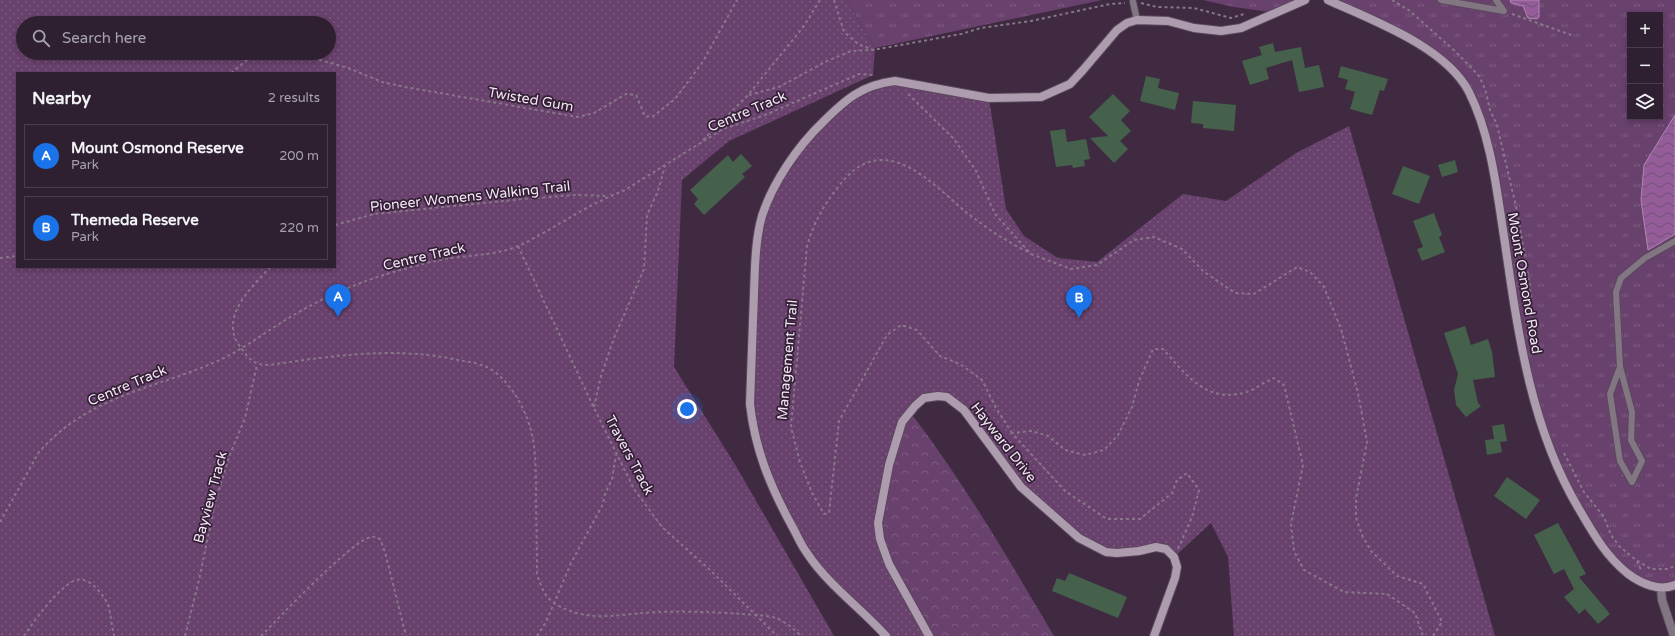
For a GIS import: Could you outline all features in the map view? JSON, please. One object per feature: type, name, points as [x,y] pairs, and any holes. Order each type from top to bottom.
[{"type":"street","points":[[886,636],[866,614],[835,586],[807,553],[782,507],[760,457],[753,429],[750,404],[757,243],[762,215],[782,175],[806,141],[840,105],[864,88],[879,83],[895,81],[989,98],[1041,97],[1070,84],[1117,30],[1127,23],[1137,20],[1168,21],[1194,28],[1221,30],[1241,28],[1305,0]]},
{"type":"street","name":"Mount Osmond Road","points":[[1328,0],[1398,34],[1432,53],[1454,71],[1468,91],[1481,121],[1490,158],[1514,307],[1533,399],[1564,485],[1611,560],[1648,586],[1661,588],[1675,585]]},
{"type":"street","name":"Hayward Drive","points":[[929,636],[889,564],[880,539],[878,523],[889,465],[902,422],[915,406],[930,396],[947,397],[964,410],[1021,487],[1079,538],[1106,552],[1116,553],[1139,551],[1156,547],[1166,549],[1174,557]]},
{"type":"street","points":[[1154,636],[1175,578],[1177,567],[1174,557]]},
{"type":"street","points":[[1661,588],[1662,600],[1674,636]]},
{"type":"lane","points":[[1442,0],[1504,11]]},
{"type":"lane","points":[[1496,0],[1504,11]]},
{"type":"lane","points":[[1133,2],[1137,20]]},
{"type":"lane","points":[[1620,367],[1610,394],[1620,461],[1632,482],[1642,461],[1631,440],[1632,412],[1620,367],[1616,292],[1621,278],[1644,258],[1675,241]]},
{"type":"path","name":"Twisted Gum","points":[[319,60],[382,82],[578,117],[594,113],[626,94],[636,95],[645,116],[652,117],[675,99],[702,63],[737,0]]},
{"type":"path","points":[[698,144],[712,133],[748,95],[804,26],[820,0]]},
{"type":"path","points":[[834,0],[844,32],[858,44],[873,50]]},
{"type":"path","points":[[1392,0],[1410,11],[1461,56],[1479,76],[1485,89],[1490,110],[1497,125],[1517,211],[1530,286],[1531,338]]},
{"type":"path","points":[[748,95],[779,87],[827,61],[850,51],[873,50],[961,34],[981,28],[1030,21],[1110,4],[1133,2],[1157,7],[1194,8],[1230,18],[1245,14]]},
{"type":"path","points":[[1504,11],[1574,36]]},
{"type":"path","points":[[232,72],[247,60]]},
{"type":"path","name":"Centre Track","points":[[0,522],[39,452],[47,443],[82,415],[100,406],[145,386],[214,363],[242,349],[293,316],[364,281],[420,265],[500,252],[518,246],[608,196],[625,190],[723,129],[765,115],[859,74],[873,75],[895,81]]},
{"type":"path","points":[[895,81],[931,114],[954,139],[976,171],[995,214],[1031,254],[1071,269],[1097,265],[1134,240],[1154,237],[1182,249],[1203,271],[1235,293],[1254,294],[1297,267],[1310,272],[1324,287],[1330,301],[1341,329],[1358,393],[1367,442],[1356,498],[1356,518],[1371,551],[1397,576],[1423,584],[1442,622],[1433,636]]},
{"type":"path","name":"Management Trail","points":[[1012,432],[996,408],[982,380],[960,364],[940,356],[917,330],[901,325],[887,335],[839,421],[829,513],[824,514],[812,493],[800,462],[791,427],[807,246],[812,228],[820,211],[844,179],[863,163],[877,160],[895,162],[920,172],[998,237],[1031,254]]},
{"type":"path","points":[[594,408],[601,376],[614,338],[644,269],[647,215],[658,191],[665,165]]},
{"type":"path","name":"Pioneer Womens Walking Trail","points":[[336,225],[374,214],[574,195],[608,196]]},
{"type":"path","name":"Travers Track","points":[[518,246],[616,455],[634,489],[662,527],[758,615],[777,636]]},
{"type":"path","points":[[0,258],[16,256]]},
{"type":"path","points":[[269,268],[254,285],[237,310],[233,323],[234,337],[248,358],[257,365],[269,365],[349,353],[407,352],[438,355],[471,362],[494,371],[511,387],[521,404],[533,438],[535,458],[537,575],[542,590],[554,603],[578,614],[596,618],[661,612],[703,612],[758,615],[776,618],[791,627],[801,636]]},
{"type":"path","points":[[1012,432],[1032,430],[1048,436],[1065,450],[1085,454],[1104,450],[1118,435],[1132,406],[1139,381],[1153,350],[1163,349],[1190,378],[1201,387],[1216,394],[1231,396],[1249,391],[1274,378],[1284,385],[1303,465],[1291,524],[1294,551],[1304,570],[1344,592],[1387,594],[1415,613],[1422,636]]},
{"type":"path","name":"Bayview Track","points":[[185,636],[199,580],[215,503],[229,457],[245,418],[257,365]]},
{"type":"path","points":[[1012,432],[1065,491],[1107,519],[1140,519],[1172,493],[1177,480],[1187,473],[1199,490],[1192,517],[1174,557]]},
{"type":"path","points":[[1563,452],[1584,492],[1604,517],[1611,535],[1619,546],[1636,560],[1652,569],[1667,569],[1675,566]]},
{"type":"path","points":[[537,636],[554,603],[571,563],[603,504],[605,494],[612,480],[616,455]]},
{"type":"path","points":[[261,636],[328,569],[348,551],[372,536],[380,539],[385,552],[406,636]]},
{"type":"path","points":[[24,636],[51,600],[77,579],[86,581],[97,588],[109,607],[114,636]]},
{"type":"green space","points":[[0,0],[846,0],[875,48],[873,75],[729,141],[682,180],[674,367],[736,466],[834,636],[0,636]]},
{"type":"green space","points":[[846,0],[1102,0],[875,48]]},
{"type":"green space","points":[[1203,0],[1305,0],[1278,13],[1234,7]]},
{"type":"green space","points":[[1328,0],[1675,0],[1675,585],[1648,586],[1611,560],[1564,485],[1533,399],[1490,158],[1468,91],[1432,53]]},
{"type":"green space","points":[[895,81],[989,98],[1006,209],[1024,236],[1058,258],[1097,262],[1183,194],[1226,201],[1296,153],[1349,126],[1495,636],[1234,636],[1228,557],[1211,523],[1174,557],[1166,549],[1139,551],[1097,548],[1021,487],[956,403],[930,396],[902,422],[889,465],[880,539],[929,636],[886,636],[807,553],[761,458],[750,404],[762,215],[782,175],[840,105],[879,83]]},
{"type":"green space","points":[[784,403],[910,412],[949,466],[1003,550],[1054,636],[886,636]]},
{"type":"water","points":[[1510,0],[1539,0],[1539,17],[1537,19],[1528,18],[1523,6],[1511,3]]},
{"type":"water","points":[[1675,115],[1675,234],[1648,250],[1641,200],[1644,165]]},
{"type":"building","points":[[1273,43],[1275,52],[1301,47],[1305,68],[1319,65],[1324,87],[1299,92],[1292,60],[1266,68],[1269,79],[1250,85],[1242,61],[1262,55],[1259,47]]},
{"type":"building","points":[[1341,66],[1388,79],[1384,91],[1380,90],[1372,115],[1350,109],[1355,92],[1345,89],[1348,80],[1338,77]]},
{"type":"building","points":[[1146,76],[1160,79],[1158,88],[1179,93],[1175,110],[1140,101]]},
{"type":"building","points":[[1113,94],[1130,111],[1121,120],[1131,131],[1120,141],[1128,149],[1114,163],[1090,138],[1108,136],[1089,117]]},
{"type":"building","points":[[1193,101],[1236,105],[1234,131],[1203,128],[1203,124],[1191,123]]},
{"type":"building","points":[[1065,129],[1067,142],[1086,139],[1090,159],[1084,160],[1085,166],[1073,168],[1072,165],[1056,167],[1050,131]]},
{"type":"building","points":[[741,154],[752,166],[742,174],[745,177],[704,215],[694,204],[698,199],[690,190],[728,155],[733,162]]},
{"type":"building","points":[[1455,160],[1458,172],[1442,177],[1438,165]]},
{"type":"building","points":[[1403,166],[1430,176],[1419,204],[1392,194]]},
{"type":"building","points":[[1434,213],[1442,235],[1439,237],[1445,252],[1422,261],[1417,249],[1423,247],[1413,221]]},
{"type":"building","points":[[1465,326],[1471,345],[1488,339],[1492,352],[1495,377],[1473,380],[1478,403],[1481,406],[1466,417],[1456,405],[1454,390],[1458,374],[1444,333]]},
{"type":"building","points":[[1504,424],[1507,441],[1500,442],[1502,452],[1487,455],[1485,440],[1494,439],[1492,426]]},
{"type":"building","points":[[1507,477],[1540,500],[1526,519],[1494,496]]},
{"type":"building","points":[[1558,523],[1586,574],[1579,577],[1610,614],[1598,624],[1585,609],[1579,614],[1564,597],[1574,589],[1564,569],[1554,574],[1534,535]]},
{"type":"building","points":[[1069,573],[1127,597],[1118,618],[1052,591],[1057,578],[1065,581]]},
{"type":"place","name":"Mount Osmond Reserve","points":[[338,317]]},
{"type":"place","name":"Themeda Reserve","points":[[1079,318]]}]
